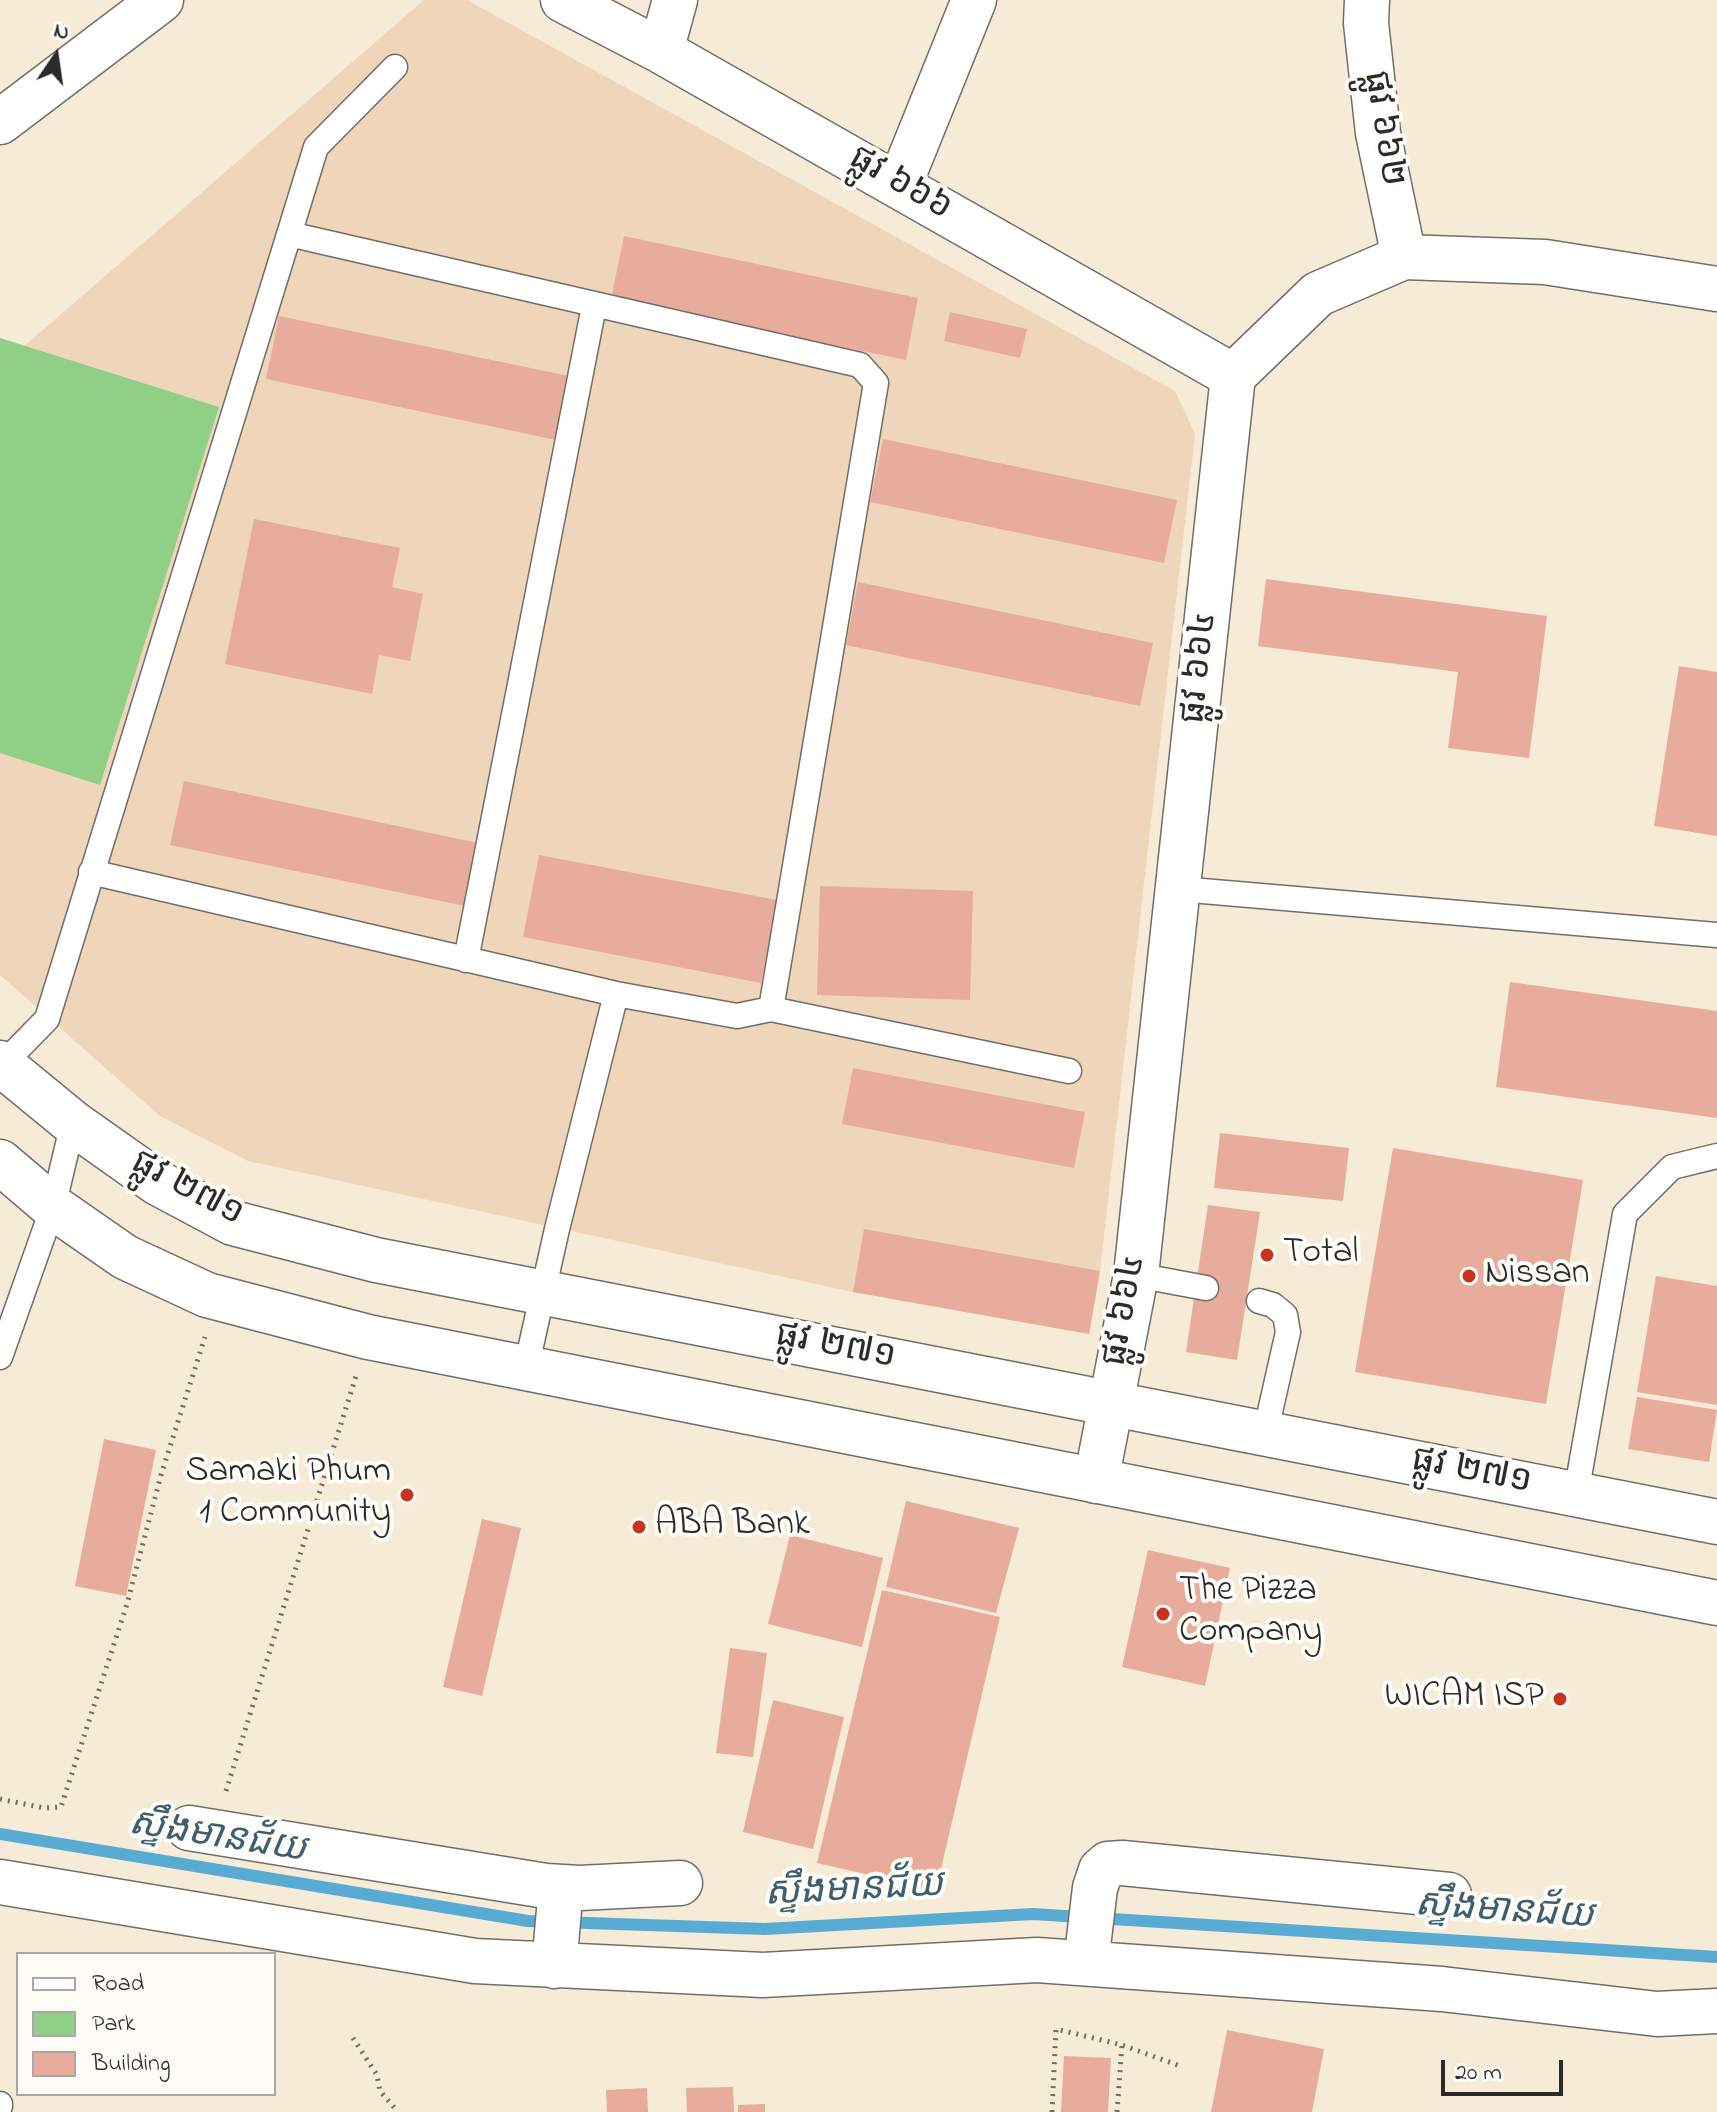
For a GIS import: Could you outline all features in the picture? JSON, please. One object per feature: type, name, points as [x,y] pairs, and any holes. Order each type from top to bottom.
[{"type":"street","points":[[0,122],[161,0]]},
{"type":"street","name":"ផ្លូវ ៦៦៦","points":[[563,0],[661,51],[1233,376]]},
{"type":"street","points":[[661,51],[675,0]]},
{"type":"street","points":[[899,186],[974,0]]},
{"type":"street","name":"ផ្លូវ ៦៦២","points":[[1367,0],[1366,23],[1378,133],[1404,257]]},
{"type":"street","points":[[1233,376],[1318,294],[1404,257],[1545,262],[1717,289]]},
{"type":"street","name":"ផ្លូវ ៦៦៤","points":[[1096,1481],[1136,1275],[1233,376]]},
{"type":"street","name":"ផ្លូវ ២៧១","points":[[1,1064],[73,1123],[158,1183],[233,1223],[376,1260],[1717,1522]]},
{"type":"street","points":[[0,1162],[53,1207],[125,1257],[217,1298],[368,1337],[1717,1603]]},
{"type":"street","points":[[202,1830],[561,1893],[680,1883]]},
{"type":"street","points":[[1087,1951],[1095,1888],[1101,1870],[1108,1864],[1449,1895]]},
{"type":"street","points":[[0,1882],[475,1961],[555,1954],[763,1975],[1037,1960],[1087,1951],[1657,2014],[1717,2011]]},
{"type":"street","points":[[555,1954],[561,1893]]},
{"type":"lane","points":[[1,1064],[47,1019],[316,147],[395,67]]},
{"type":"lane","points":[[289,234],[860,365],[876,383],[771,1009]]},
{"type":"lane","points":[[466,960],[594,306]]},
{"type":"lane","points":[[91,872],[616,994],[737,1016],[771,1009],[1069,1071]]},
{"type":"lane","points":[[1179,889],[1717,935]]},
{"type":"lane","points":[[526,1368],[616,994]]},
{"type":"lane","points":[[0,1357],[53,1207],[73,1123]]},
{"type":"lane","points":[[1576,1494],[1625,1214],[1672,1167],[1717,1156]]},
{"type":"lane","points":[[1136,1275],[1206,1288]]},
{"type":"lane","points":[[1259,1301],[1273,1305],[1285,1315],[1288,1332],[1265,1434]]},
{"type":"path","points":[[0,1799],[44,1808],[61,1807],[127,1604],[161,1475],[217,1298]]},
{"type":"path","points":[[202,1830],[253,1699],[368,1337]]},
{"type":"path","points":[[1052,2112],[1056,2029],[1122,2045],[1180,2066]]},
{"type":"path","points":[[353,2038],[377,2075],[380,2091],[398,2112]]},
{"type":"path","points":[[1117,2112],[1122,2045]]},
{"type":"shaded area","points":[[424,0],[467,0],[1175,391],[1195,434],[1100,1271],[1089,1334],[853,1292],[248,1161],[160,1116],[0,975],[0,367]]},
{"type":"green space","points":[[0,338],[219,407],[100,785],[0,753]]},
{"type":"building","points":[[624,236],[918,298],[906,360],[611,299]]},
{"type":"building","points":[[950,312],[1027,329],[1020,358],[944,341]]},
{"type":"building","points":[[279,316],[574,377],[561,441],[266,379]]},
{"type":"building","points":[[883,439],[1177,500],[1164,563],[870,502]]},
{"type":"building","points":[[254,519],[400,548],[392,587],[423,594],[410,661],[379,655],[372,694],[225,664]]},
{"type":"building","points":[[1266,579],[1547,616],[1529,758],[1448,748],[1458,672],[1258,646]]},
{"type":"building","points":[[858,582],[1153,643],[1140,706],[846,645]]},
{"type":"building","points":[[1679,666],[1717,672],[1717,836],[1654,826]]},
{"type":"building","points":[[184,781],[478,843],[465,906],[170,845]]},
{"type":"building","points":[[539,855],[777,900],[761,983],[523,937]]},
{"type":"building","points":[[820,886],[973,891],[970,1000],[817,995]]},
{"type":"building","points":[[1510,982],[1717,1011],[1717,1118],[1496,1087]]},
{"type":"building","points":[[853,1068],[1085,1112],[1074,1168],[842,1124]]},
{"type":"building","points":[[1220,1133],[1349,1148],[1343,1201],[1214,1188]]},
{"type":"building","name":"Nissan","points":[[1393,1148],[1583,1180],[1546,1404],[1355,1372]]},
{"type":"building","points":[[1208,1205],[1260,1212],[1237,1360],[1186,1352]]},
{"type":"building","points":[[864,1229],[1100,1271],[1089,1334],[853,1292]]},
{"type":"building","points":[[1656,1276],[1717,1286],[1717,1405],[1637,1392]]},
{"type":"building","points":[[1637,1397],[1717,1410],[1709,1462],[1628,1449]]},
{"type":"building","points":[[104,1439],[156,1450],[126,1596],[75,1586]]},
{"type":"building","points":[[906,1501],[1019,1528],[996,1613],[886,1587]]},
{"type":"building","points":[[482,1519],[521,1528],[482,1696],[443,1687]]},
{"type":"building","points":[[790,1535],[883,1558],[862,1647],[768,1624]]},
{"type":"building","points":[[1148,1550],[1230,1568],[1205,1686],[1122,1667]]},
{"type":"building","points":[[882,1590],[1000,1617],[936,1890],[817,1863]]},
{"type":"building","points":[[730,1648],[767,1653],[753,1757],[716,1753]]},
{"type":"building","points":[[773,1700],[844,1717],[813,1849],[743,1832]]},
{"type":"building","points":[[1227,2030],[1324,2049],[1312,2112],[1211,2112]]},
{"type":"building","points":[[1064,2056],[1111,2058],[1108,2112],[1061,2112]]},
{"type":"building","points":[[733,2087],[734,2112],[687,2112],[686,2088]]},
{"type":"building","points":[[647,2088],[648,2112],[607,2112],[606,2090]]},
{"type":"building","points":[[765,2104],[765,2112],[738,2112],[738,2105]]},
{"type":"waterway","name":"ស្ទឹងមានជ័យ","points":[[0,1834],[528,1921],[765,1929],[1033,1914],[1717,1957]]},
{"type":"place","name":"Total","points":[[1267,1255]]},
{"type":"place","name":"Nissan","points":[[1469,1276]]},
{"type":"place","name":"Samaki Phum 1 Community","points":[[407,1495]]},
{"type":"place","name":"ABA Bank","points":[[639,1527]]},
{"type":"place","name":"The Pizza Company","points":[[1163,1614]]},
{"type":"place","name":"WICAM ISP","points":[[1560,1699]]}]
